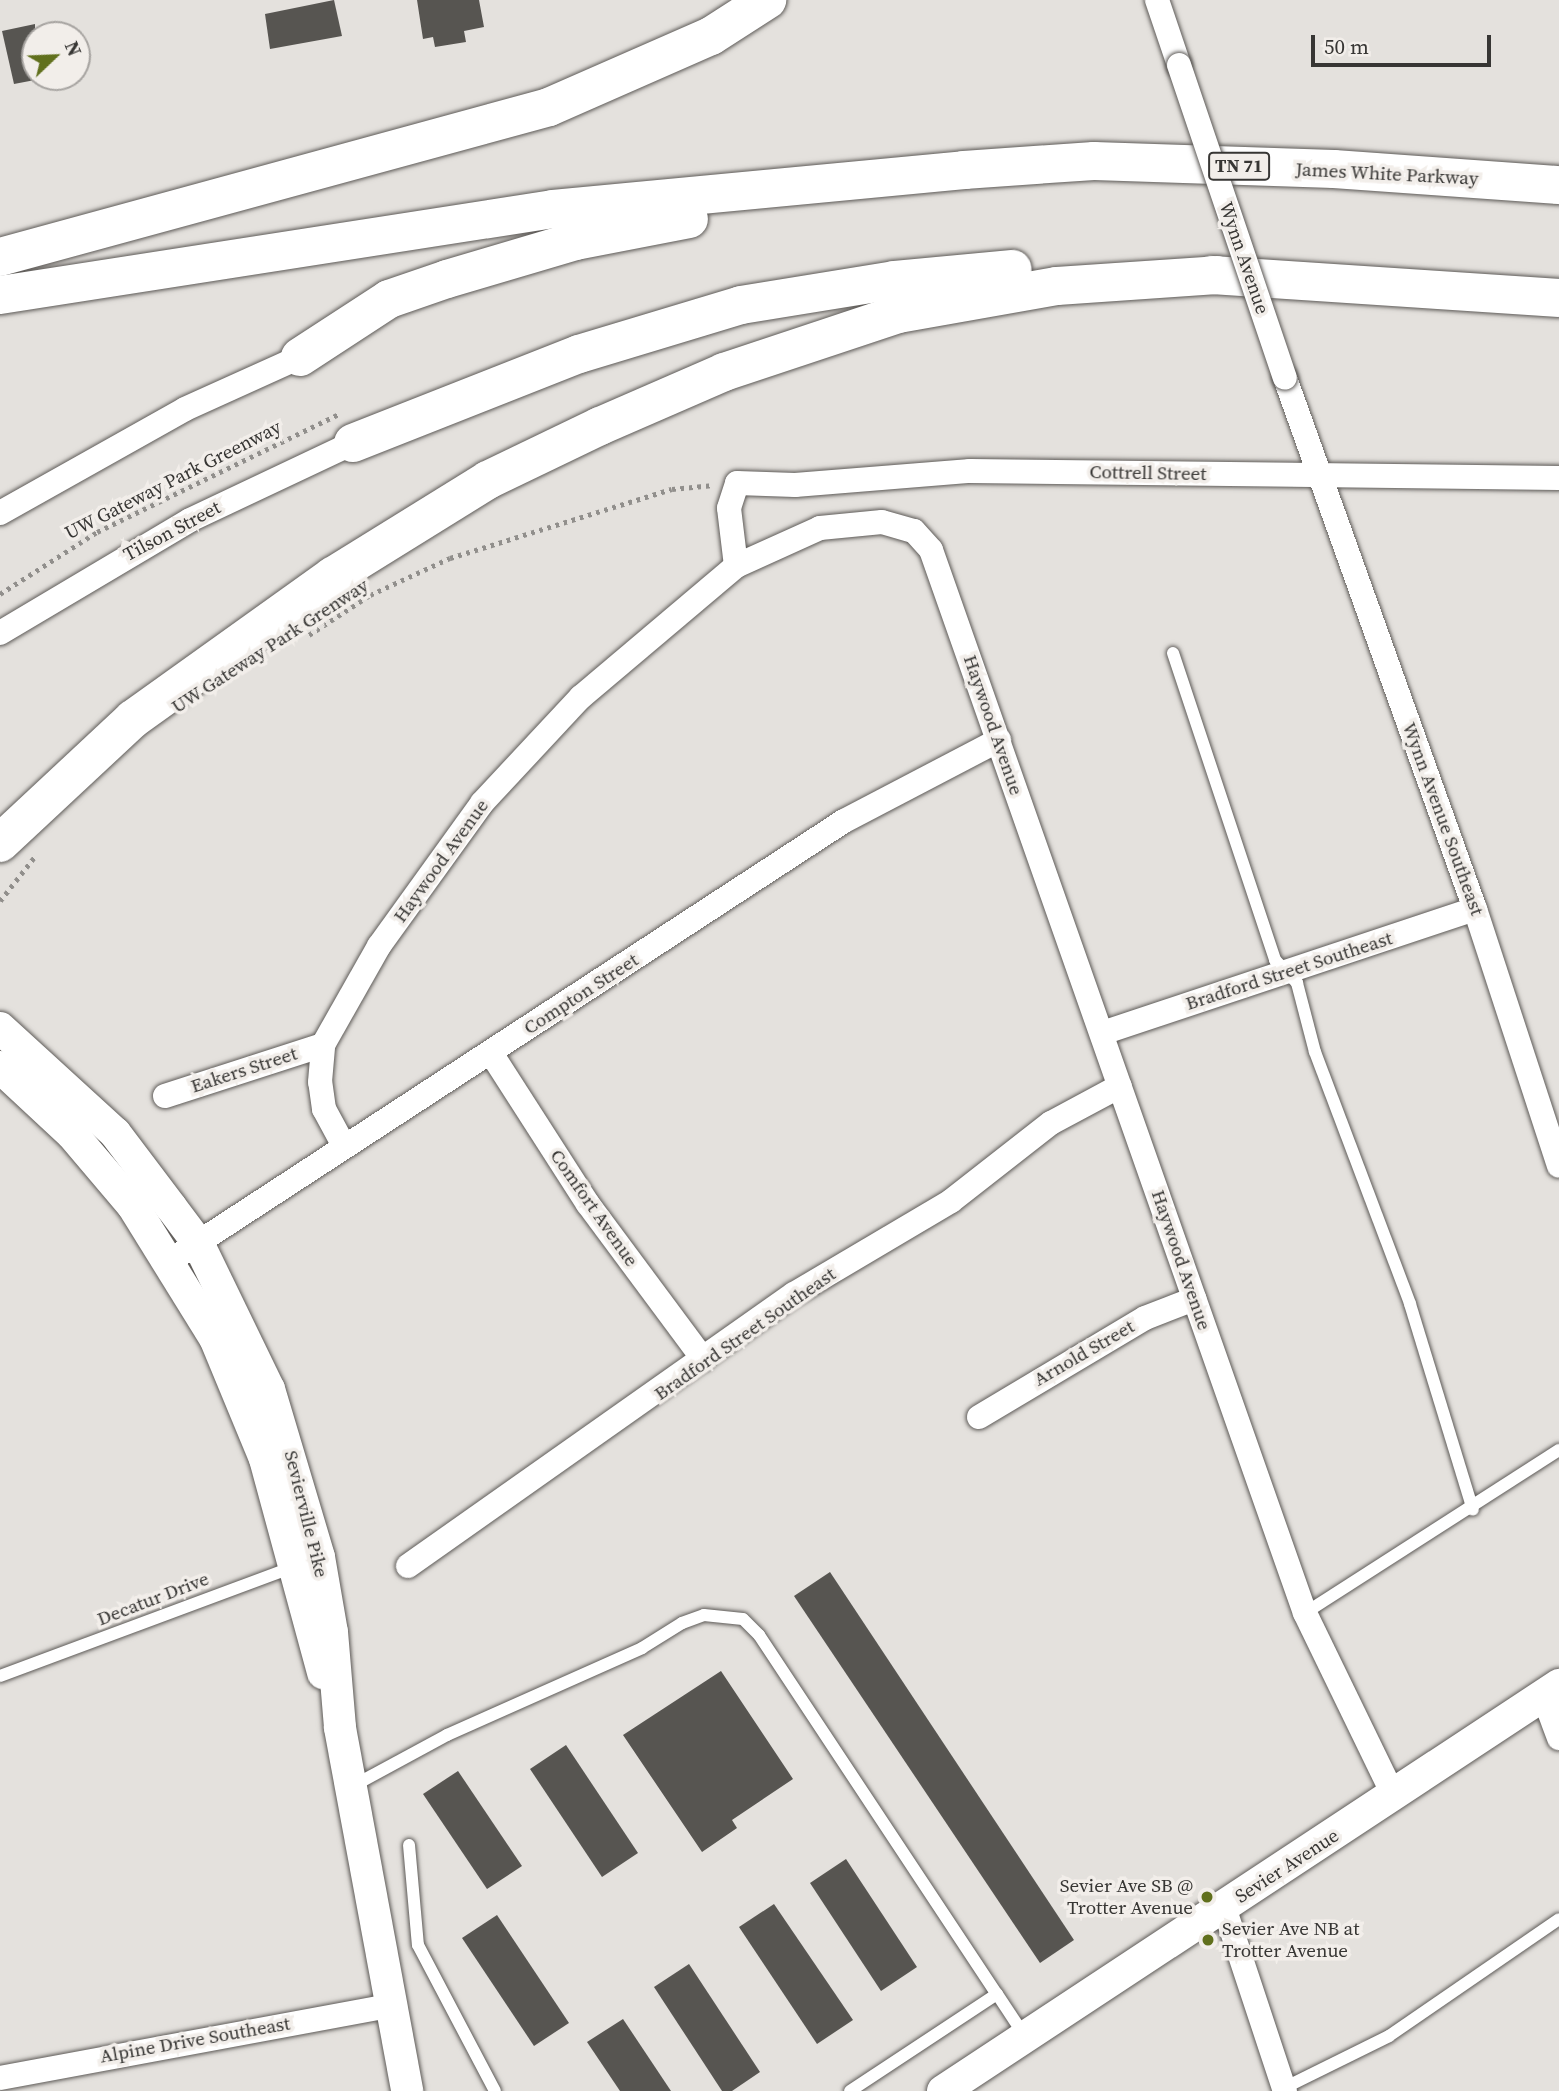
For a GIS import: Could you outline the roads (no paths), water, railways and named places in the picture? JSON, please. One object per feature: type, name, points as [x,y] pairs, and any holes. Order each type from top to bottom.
[{"type":"highway","points":[[0,257],[548,107],[711,36],[767,0]]},
{"type":"highway","name":"James White Parkway","points":[[964,170],[1094,161],[1334,169],[1559,185]]},
{"type":"highway","points":[[0,295],[553,209],[964,170]]},
{"type":"highway","points":[[300,357],[389,299],[575,241],[964,170]]},
{"type":"highway","points":[[353,425],[642,333],[800,293],[945,275],[1076,266],[1559,298]]},
{"type":"highway","points":[[0,843],[74,769],[172,690],[407,527],[577,437],[724,372],[898,314],[1057,286],[1217,275]]},
{"type":"street","name":"Wynn Avenue","points":[[1157,0],[1319,475]]},
{"type":"street","points":[[0,513],[185,409],[300,357]]},
{"type":"street","name":"Tilson Street","points":[[0,634],[157,538],[353,425]]},
{"type":"street","name":"Cottrell Street","points":[[736,566],[729,508],[737,483],[795,485],[970,471],[1559,478]]},
{"type":"street","name":"Wynn Avenue Southeast","points":[[1319,475],[1475,909],[1559,1167]]},
{"type":"street","name":"Haywood Avenue","points":[[344,1146],[324,1109],[320,1083],[323,1045],[379,946],[482,803],[581,697],[736,566],[820,528],[882,522],[914,531],[931,550],[1306,1613],[1394,1796]]},
{"type":"street","name":"Compton Street","points":[[170,1261],[844,821],[999,740]]},
{"type":"street","name":"Bradford Street Southeast","points":[[1102,1033],[1475,909]]},
{"type":"street","name":"Sevierville Pike","points":[[0,1028],[115,1133],[198,1244],[269,1389],[306,1562]]},
{"type":"street","name":"Eakers Street","points":[[165,1096],[323,1045]]},
{"type":"street","name":"Comfort Avenue","points":[[491,1053],[588,1204],[703,1359]]},
{"type":"street","name":"Sevierville Pike","points":[[0,1066],[72,1133],[170,1261],[245,1402],[332,1632],[340,1728],[407,2091]]},
{"type":"street","name":"Bradford Street Southeast","points":[[408,1566],[794,1294],[951,1201],[1051,1124],[1120,1086]]},
{"type":"street","name":"Arnold Street","points":[[979,1417],[1145,1318],[1194,1299]]},
{"type":"street","points":[[1551,1690],[1559,1738]]},
{"type":"street","name":"Sevier Avenue","points":[[943,2091],[1551,1690]]},
{"type":"street","points":[[1224,1908],[1285,2089]]},
{"type":"street","name":"Alpine Drive Southeast","points":[[0,2078],[390,2006]]},
{"type":"lane","points":[[1173,653],[1275,960],[1297,983],[1315,1052],[1410,1304],[1473,1510]]},
{"type":"lane","points":[[1306,1613],[1473,1510],[1559,1450]]},
{"type":"lane","name":"Decatur Drive","points":[[0,1676],[306,1562]]},
{"type":"lane","points":[[350,1788],[447,1735],[642,1648],[682,1623],[704,1615],[743,1619],[760,1635],[1026,2037]]},
{"type":"lane","points":[[409,1845],[418,1944],[495,2091]]},
{"type":"lane","points":[[1285,2089],[1389,2036],[1559,1919]]},
{"type":"lane","points":[[850,2091],[998,1994]]},
{"type":"place","name":"Sevier Ave SB @ Trotter Avenue","points":[[1207,1897]]},
{"type":"place","name":"Sevier Ave NB at Trotter Avenue","points":[[1208,1940]]}]
